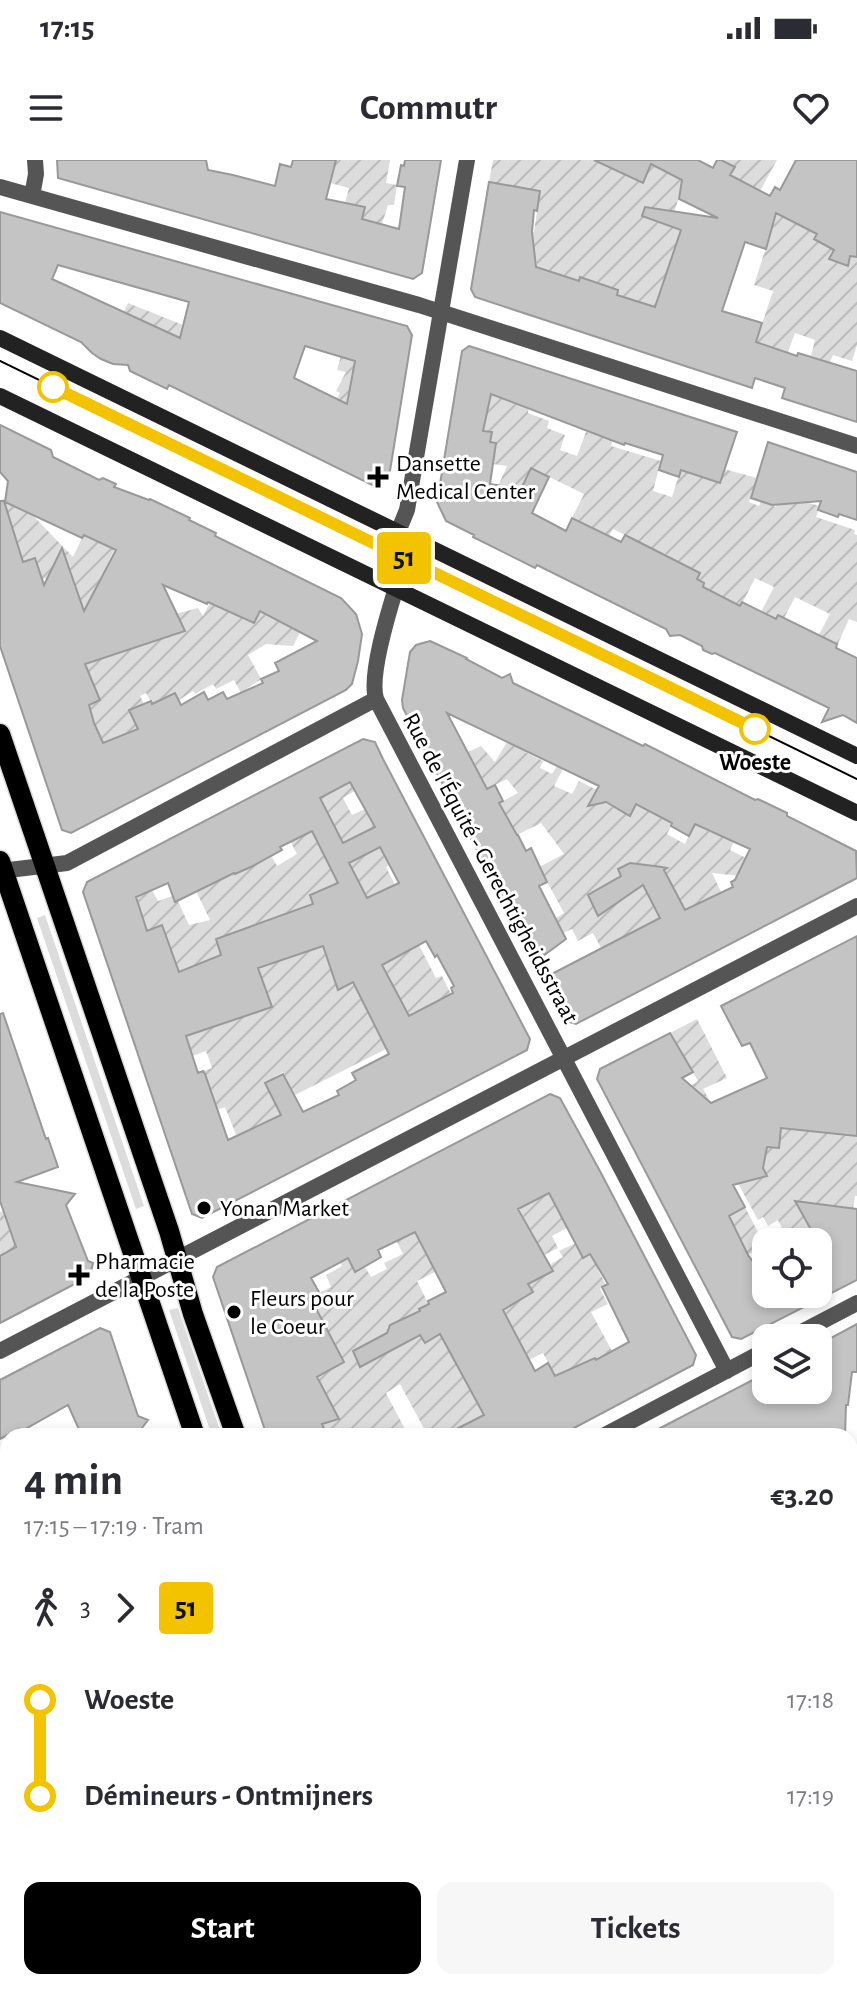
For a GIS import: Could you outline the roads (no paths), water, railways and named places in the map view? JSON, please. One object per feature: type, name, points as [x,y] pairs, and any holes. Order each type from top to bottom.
[{"type":"main road","points":[[0,734],[233,1428]]},
{"type":"main road","points":[[1,867],[7,902],[192,1428]]},
{"type":"street","points":[[32,196],[35,160]]},
{"type":"street","points":[[398,532],[407,510],[467,160]]},
{"type":"street","points":[[0,187],[441,312],[857,446]]},
{"type":"street","points":[[0,338],[857,756]]},
{"type":"street","points":[[0,396],[857,813]]},
{"type":"street","points":[[1,867],[67,863],[376,699],[373,685],[385,620],[396,588]]},
{"type":"street","name":"Rue de l'Équité - Gerechtigheidsstraat","points":[[376,699],[727,1371]]},
{"type":"street","points":[[0,1351],[857,906]]},
{"type":"street","points":[[817,1324],[857,1303]]},
{"type":"street","points":[[618,1428],[752,1358]]},
{"type":"tram line","points":[[0,361],[857,779]]},
{"type":"tram line","name":"51","points":[[53,387],[755,729]]},
{"type":"place","name":"Dansette Medical Center","points":[[378,477]]},
{"type":"place","name":"Woeste","points":[[755,729]]},
{"type":"place","name":"Yonan Market","points":[[204,1208]]},
{"type":"place","name":"Pharmacie de la Poste","points":[[79,1275]]},
{"type":"place","name":"Fleurs pour le Coeur","points":[[234,1312]]}]
